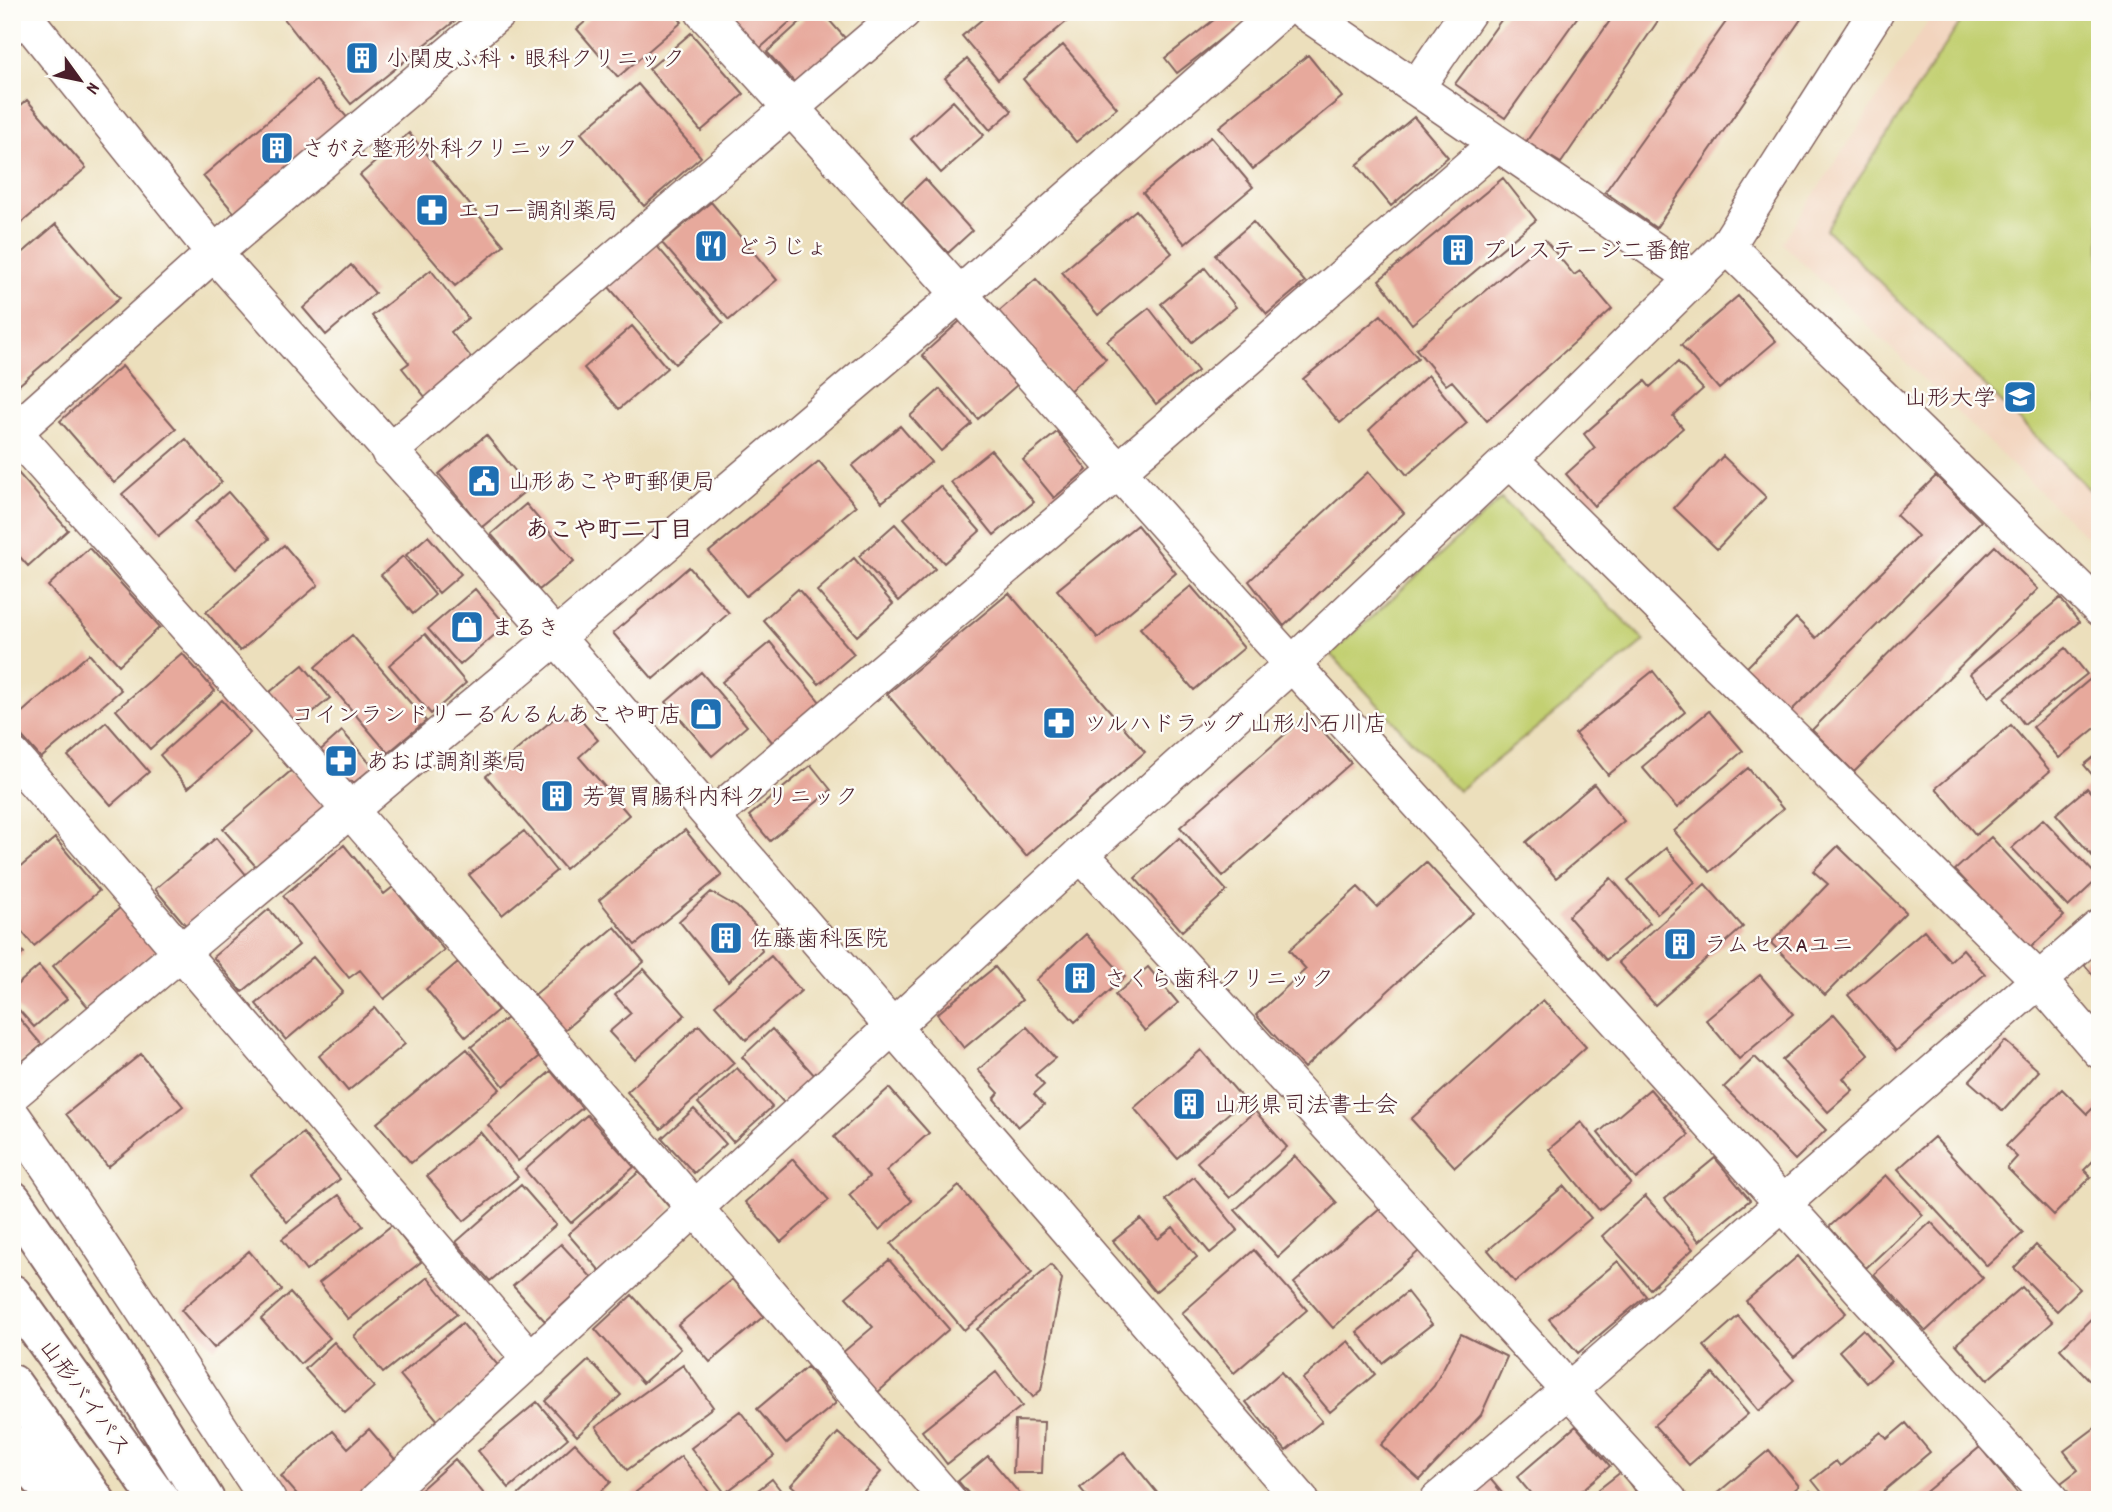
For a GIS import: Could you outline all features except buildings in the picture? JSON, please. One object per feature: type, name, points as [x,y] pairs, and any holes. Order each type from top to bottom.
[{"type":"highway","points":[[12,1200],[85,1307],[205,1500]]},
{"type":"highway","name":"山形バイパス","points":[[12,1294],[160,1500]]},
{"type":"highway","points":[[12,1384],[95,1500]]},
{"type":"highway","points":[[12,1446],[59,1500]]},
{"type":"street","points":[[499,12],[214,253],[13,433],[349,810],[948,1500]]},
{"type":"street","points":[[703,12],[2052,1500]]},
{"type":"street","points":[[389,452],[903,12]]},
{"type":"street","points":[[12,1094],[960,294],[1279,12]]},
{"type":"street","points":[[1305,12],[1693,277]]},
{"type":"street","points":[[1416,88],[1468,12]]},
{"type":"street","points":[[377,1500],[1292,664],[1510,459],[1727,246],[1876,12]]},
{"type":"street","points":[[21,16],[214,253],[556,637],[1301,1500]]},
{"type":"street","points":[[712,817],[1496,144]]},
{"type":"street","points":[[1727,246],[2100,608]]},
{"type":"street","points":[[1510,459],[2038,979],[2100,1051]]},
{"type":"street","points":[[12,755],[531,1360]]},
{"type":"street","points":[[1081,854],[1669,1500]]},
{"type":"street","points":[[1438,1500],[1569,1390],[2100,927]]},
{"type":"street","points":[[12,1115],[80,1211],[268,1500]]},
{"type":"shaded area","name":"山形大学","points":[[1934,12],[2100,12],[2100,550],[1782,243]]},
{"type":"green space","name":"山形大学","points":[[1967,12],[2100,12],[2100,500],[1826,229]]},
{"type":"green space","points":[[1501,499],[1645,641],[1458,791],[1331,654]]},
{"type":"place","name":"小関皮ふ科・眼科クリニック","points":[[362,58]]},
{"type":"place","name":"さがえ整形外科クリニック","points":[[277,148]]},
{"type":"place","name":"エコー調剤薬局","points":[[432,210]]},
{"type":"place","name":"どうじょ","points":[[711,246]]},
{"type":"place","name":"プレステージ二番館","points":[[1458,250]]},
{"type":"place","name":"山形大学","points":[[2020,397]]},
{"type":"place","name":"山形あこや町郵便局","points":[[484,481]]},
{"type":"place","name":"まるき","points":[[467,627]]},
{"type":"place","name":"コインランドリーるんるんあこや町店","points":[[706,714]]},
{"type":"place","name":"ツルハドラッグ 山形小石川店","points":[[1059,723]]},
{"type":"place","name":"あおば調剤薬局","points":[[341,761]]},
{"type":"place","name":"芳賀胃腸科内科クリニック","points":[[557,796]]},
{"type":"place","name":"佐藤歯科医院","points":[[726,938]]},
{"type":"place","name":"ラムセスAユニ","points":[[1680,944]]},
{"type":"place","name":"さくら歯科クリニック","points":[[1080,978]]},
{"type":"place","name":"山形県司法書士会","points":[[1189,1104]]},
{"type":"district","name":"あこや町二丁目","points":[[609,529]]}]
